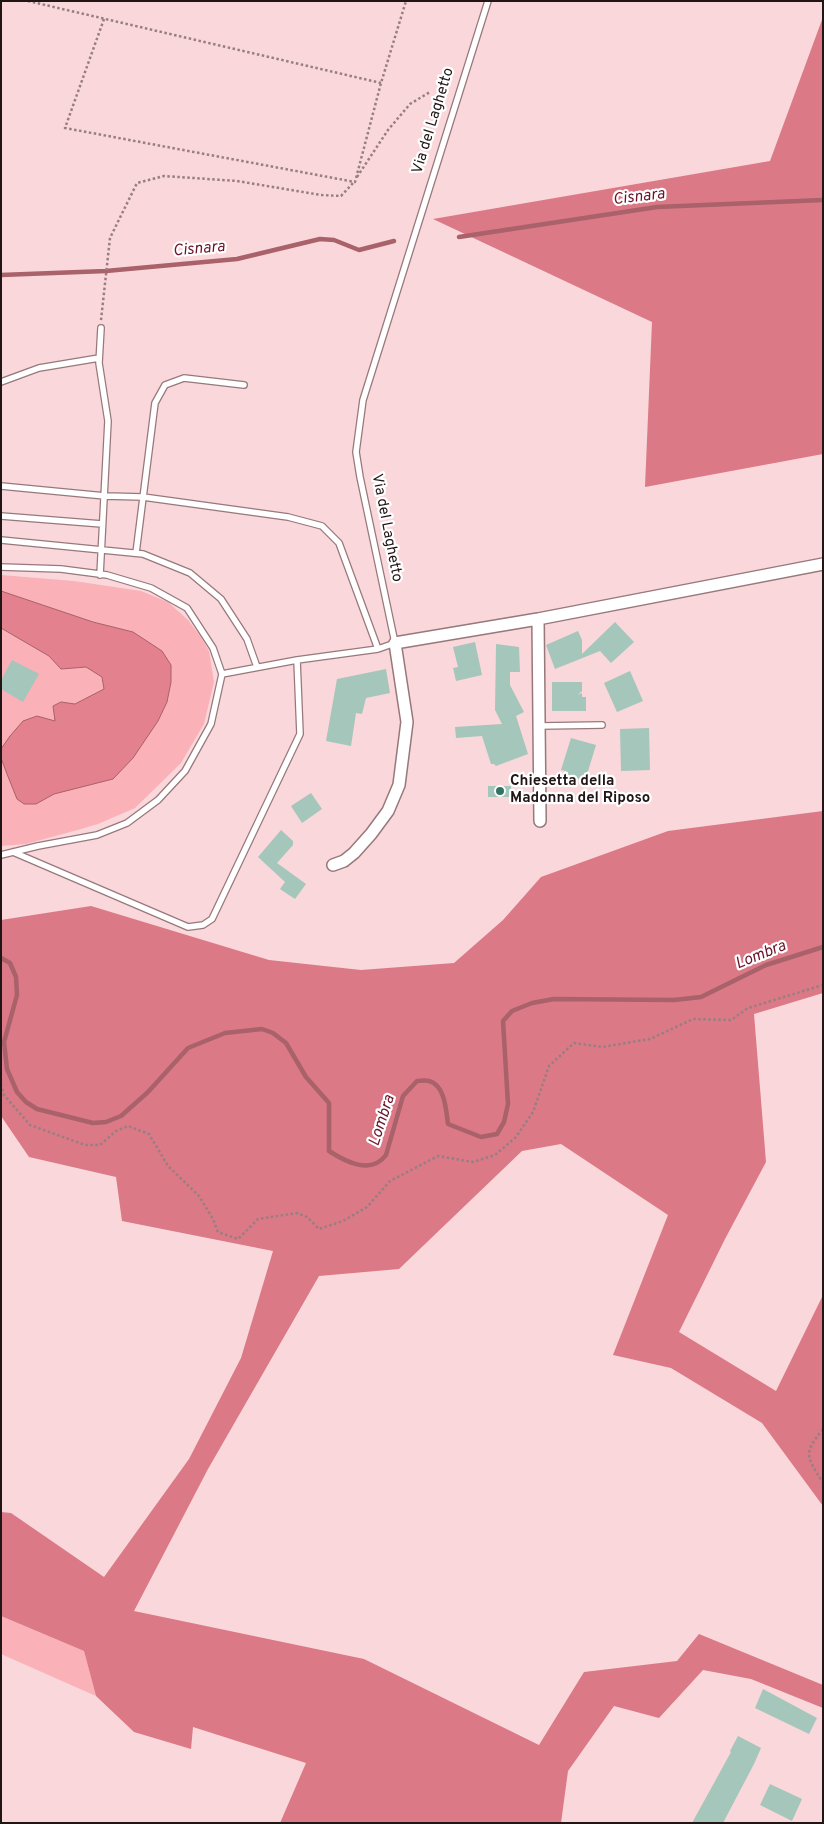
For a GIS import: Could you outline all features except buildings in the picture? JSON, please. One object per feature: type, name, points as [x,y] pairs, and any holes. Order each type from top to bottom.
[{"type":"street","points":[[333,865],[344,861],[354,853],[371,834],[388,811],[399,785],[407,722],[395,643],[538,619],[823,564]]},
{"type":"street","points":[[538,619],[540,821]]},
{"type":"lane","name":"Via del Laghetto","points":[[395,643],[360,477],[356,452],[358,428],[363,400],[488,1]]},
{"type":"lane","points":[[100,328],[99,358],[108,421],[100,574]]},
{"type":"lane","points":[[1,382],[39,368],[99,358]]},
{"type":"lane","points":[[136,553],[154,404],[165,385],[184,378],[244,385]]},
{"type":"lane","points":[[1,486],[105,496],[142,497],[288,516],[322,526],[339,543],[378,649]]},
{"type":"lane","points":[[1,516],[102,524]]},
{"type":"lane","points":[[1,540],[143,554],[190,573],[221,599],[247,639],[258,667]]},
{"type":"lane","points":[[1,567],[61,569],[100,574],[151,588],[188,608],[213,648],[222,674],[211,724],[185,771],[158,800],[127,823],[97,835],[1,855]]},
{"type":"lane","points":[[222,674],[297,660],[378,649],[395,643]]},
{"type":"lane","points":[[13,852],[188,927],[203,925],[212,919],[300,734],[297,660]]},
{"type":"lane","points":[[540,726],[602,725]]},
{"type":"path","points":[[28,1],[381,83]]},
{"type":"path","points":[[354,182],[406,1]]},
{"type":"path","points":[[104,19],[65,128],[354,182]]},
{"type":"path","points":[[100,328],[110,238],[136,183],[164,176],[237,181],[321,195],[341,196],[354,182],[388,130],[410,104],[430,92]]},
{"type":"path","points":[[1,1084],[4,1095],[30,1125],[85,1145],[100,1145],[116,1130],[128,1126],[149,1134],[168,1166],[199,1196],[213,1219],[218,1232],[238,1239],[258,1219],[296,1213],[307,1217],[319,1229],[343,1222],[367,1207],[390,1180],[438,1156],[473,1162],[495,1155],[516,1137],[533,1112],[549,1066],[574,1043],[602,1047],[650,1039],[693,1019],[731,1020],[748,1008],[823,985]]},
{"type":"path","points":[[823,1429],[812,1442],[808,1458],[823,1483]]},
{"type":"shaded area","points":[[823,17],[823,454],[645,487],[652,322],[433,219],[770,161]]},
{"type":"shaded area","points":[[1,575],[74,581],[141,591],[168,602],[188,620],[201,637],[209,651],[214,682],[204,724],[181,763],[135,808],[98,824],[81,829],[26,844],[1,846]]},
{"type":"shaded area","points":[[1,591],[93,622],[133,632],[162,651],[171,665],[171,682],[167,702],[158,721],[133,758],[113,779],[54,794],[36,804],[24,804],[17,799],[1,758],[1,749],[10,736],[23,721],[37,716],[55,721],[53,706],[61,702],[75,704],[104,689],[102,677],[86,667],[61,669],[49,656],[1,628]]},
{"type":"shaded area","points":[[823,811],[823,993],[754,1014],[766,1162],[679,1332],[776,1391],[823,1295],[823,1506],[762,1423],[671,1368],[613,1355],[668,1215],[561,1144],[522,1151],[399,1269],[319,1276],[208,1469],[134,1611],[364,1659],[539,1745],[584,1672],[677,1661],[699,1634],[823,1685],[823,1708],[751,1679],[703,1670],[659,1718],[614,1706],[568,1771],[561,1823],[280,1823],[306,1763],[193,1727],[191,1749],[134,1732],[96,1696],[84,1651],[1,1616],[1,1512],[11,1513],[104,1577],[189,1459],[241,1358],[273,1251],[122,1221],[116,1177],[29,1157],[1,1116],[1,920],[91,906],[269,960],[361,970],[454,963],[503,920],[541,877],[668,831]]},
{"type":"shaded area","points":[[1,1616],[84,1651],[96,1696],[1,1654]]},
{"type":"waterway","name":"Cisnara","points":[[459,237],[657,207],[823,200]]},
{"type":"waterway","name":"Cisnara","points":[[1,275],[106,271],[237,259],[320,239],[334,240],[359,250],[394,241]]},
{"type":"waterway","name":"Lombra","points":[[1,958],[10,963],[16,977],[17,995],[4,1042],[7,1069],[17,1092],[26,1102],[37,1109],[93,1123],[106,1122],[121,1116],[148,1092],[188,1048],[225,1033],[262,1029],[273,1033],[286,1043],[306,1077],[329,1103],[329,1151],[358,1165],[366,1165],[380,1161],[386,1155],[403,1096],[417,1081],[429,1081],[438,1087],[444,1099],[448,1124],[481,1137],[497,1134],[504,1122],[508,1104],[503,1021],[512,1011],[532,1003],[554,999],[674,1000],[701,997],[766,965],[823,947]]},
{"type":"place","name":"Chiesetta della Madonna del Riposo","points":[[500,791]]}]
